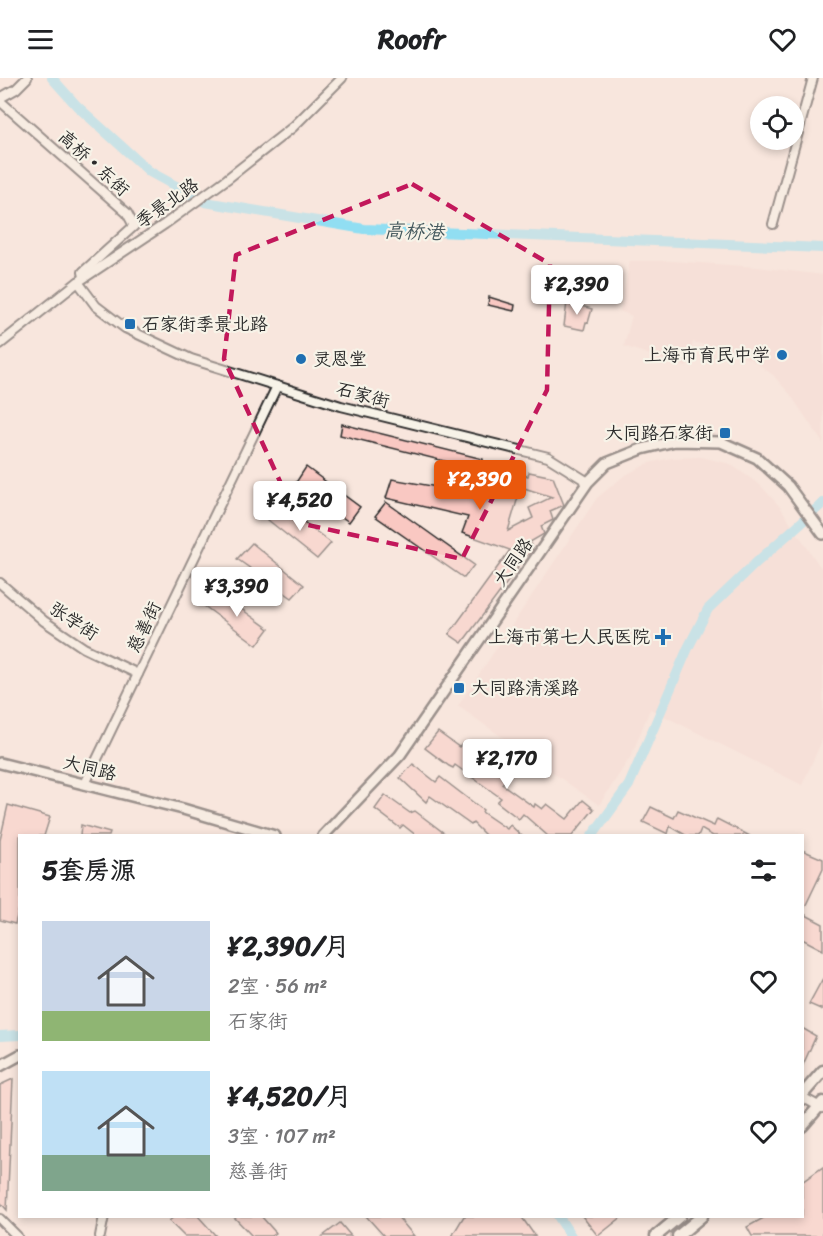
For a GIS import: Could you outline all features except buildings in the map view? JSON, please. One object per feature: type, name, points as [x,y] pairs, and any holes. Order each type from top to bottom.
[{"type":"main road","points":[[804,1094],[823,1071]]},
{"type":"main road","points":[[804,1124],[822,1106]]},
{"type":"main road","points":[[656,1236],[678,1218]]},
{"type":"main road","points":[[678,1236],[700,1218]]},
{"type":"street","points":[[0,99],[16,89],[27,78]]},
{"type":"street","name":"季景北路","points":[[0,344],[81,280],[227,179],[293,127],[342,78]]},
{"type":"street","points":[[773,224],[813,78]]},
{"type":"street","name":"高桥 • 东街","points":[[0,99],[127,213],[134,226],[83,272],[81,280]]},
{"type":"street","name":"石家街","points":[[81,280],[96,306],[125,328],[191,359],[341,406],[548,457],[588,482]]},
{"type":"street","name":"慈善街","points":[[85,784],[277,386]]},
{"type":"street","name":"大同路","points":[[324,834],[400,755],[588,482],[607,463],[642,449],[675,441],[722,442],[757,458],[788,486],[823,534]]},
{"type":"street","name":"张学街","points":[[0,583],[44,621],[76,642],[138,674]]},
{"type":"street","name":"大同路","points":[[0,762],[183,809],[268,834]]},
{"type":"street","points":[[2,1065],[18,1056]]},
{"type":"street","points":[[804,1097],[822,1106]]},
{"type":"street","points":[[100,1236],[104,1218]]},
{"type":"street","points":[[0,1219],[15,1234]]},
{"type":"highlighted area","points":[[412,184],[550,264],[547,390],[462,559],[299,523],[224,359],[236,255]]},
{"type":"shaded area","name":"上海市育民中学","points":[[630,261],[670,261],[756,267],[823,275],[823,443],[790,394],[773,375],[754,361],[727,350],[693,342],[686,367],[624,346],[632,316],[620,311]]},
{"type":"shaded area","name":"上海市第七人民医院","points":[[701,457],[730,464],[760,485],[780,507],[823,569],[823,738],[802,785],[650,709],[631,756],[599,805],[458,706],[597,498],[624,476],[649,463],[672,458]]},
{"type":"waterway","name":"高桥港","points":[[52,78],[77,106],[150,172],[205,202],[364,229],[823,248]]},
{"type":"waterway","points":[[593,834],[629,785],[688,648],[708,609],[823,503]]},
{"type":"waterway","points":[[0,1036],[18,1035]]},
{"type":"waterway","points":[[559,1218],[571,1236]]},
{"type":"place","name":"石家街季景北路","points":[[130,324]]},
{"type":"place","name":"上海市育民中学","points":[[782,355]]},
{"type":"place","name":"灵恩堂","points":[[301,359]]},
{"type":"place","name":"大同路石家街","points":[[725,433]]},
{"type":"place","name":"上海市第七人民医院","points":[[663,637]]},
{"type":"place","name":"大同路清溪路","points":[[459,688]]}]
